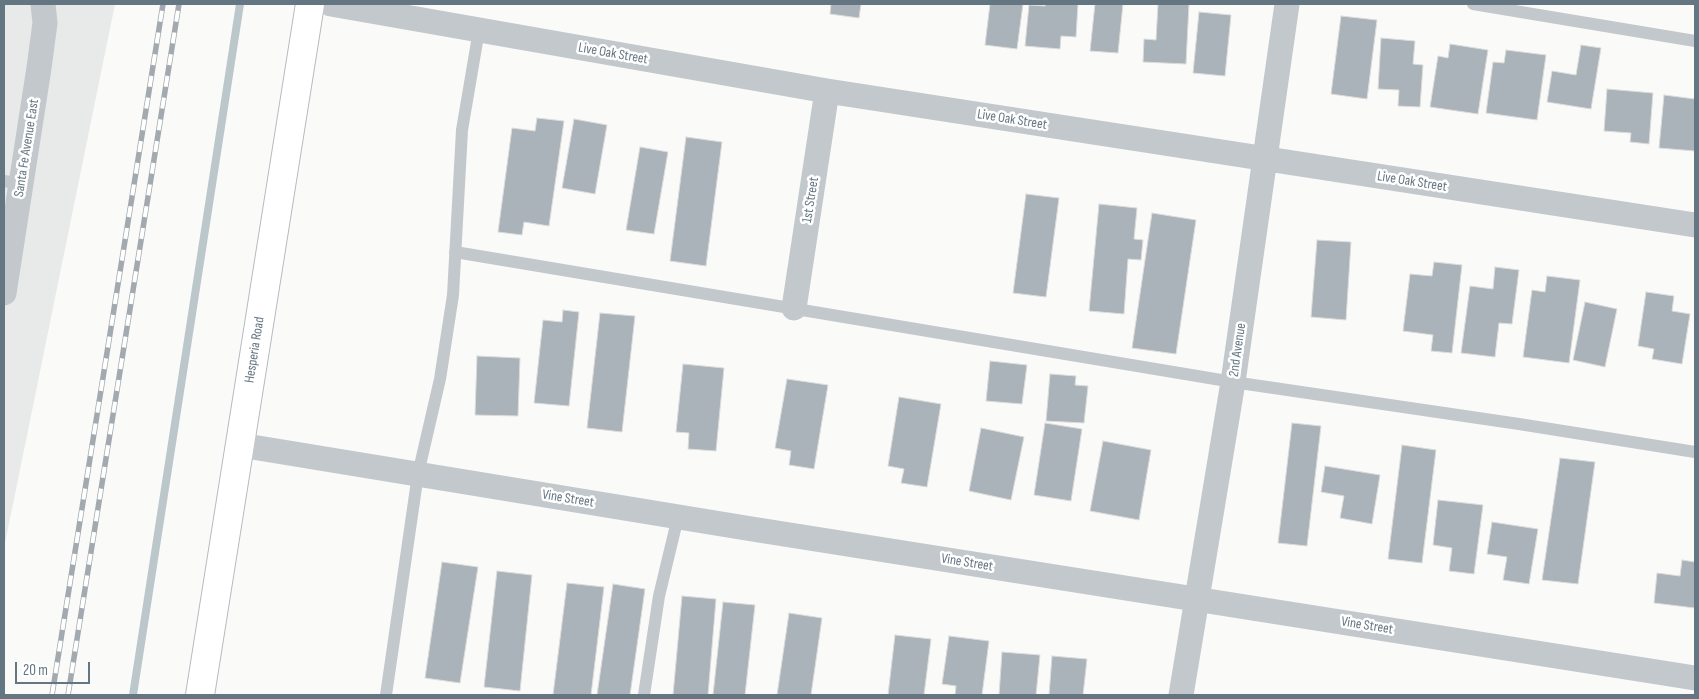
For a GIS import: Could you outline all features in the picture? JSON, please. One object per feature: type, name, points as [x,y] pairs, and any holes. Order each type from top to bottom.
[{"type":"main road","name":"Hesperia Road","points":[[200,695],[310,4]]},
{"type":"street","name":"Santa Fe Avenue East","points":[[4,293],[12,182],[40,60],[45,24],[43,4]]},
{"type":"street","name":"Live Oak Street","points":[[331,4],[827,91],[1695,225]]},
{"type":"street","name":"2nd Avenue","points":[[1180,695],[1233,382],[1287,4]]},
{"type":"street","name":"1st Street","points":[[794,308],[827,91]]},
{"type":"street","name":"Vine Street","points":[[240,445],[678,517],[1695,678]]},
{"type":"lane","points":[[1473,4],[1695,41]]},
{"type":"lane","points":[[387,695],[418,474],[441,370],[454,295],[462,130],[478,30]]},
{"type":"lane","points":[[456,252],[1233,382],[1695,452]]},
{"type":"lane","points":[[644,695],[659,596],[678,517]]},
{"type":"shaded area","points":[[4,4],[115,4],[4,548]]},
{"type":"building","points":[[831,4],[861,4],[859,18],[830,14]]},
{"type":"building","points":[[990,4],[1023,4],[1017,49],[985,45]]},
{"type":"building","points":[[1046,4],[1078,4],[1076,37],[1061,36],[1060,49],[1025,46],[1029,5],[1045,6]]},
{"type":"building","points":[[1095,4],[1123,4],[1118,53],[1090,51]]},
{"type":"building","points":[[1158,4],[1189,4],[1186,64],[1143,62],[1144,39],[1156,40]]},
{"type":"building","points":[[1199,12],[1231,15],[1225,76],[1193,73]]},
{"type":"building","points":[[1341,16],[1377,20],[1367,99],[1331,94]]},
{"type":"building","points":[[1381,38],[1415,41],[1413,64],[1423,65],[1420,107],[1398,106],[1399,90],[1378,89]]},
{"type":"building","points":[[1450,44],[1488,50],[1478,114],[1430,107],[1438,56],[1448,58]]},
{"type":"building","points":[[1581,45],[1601,48],[1591,109],[1547,102],[1552,71],[1576,75]]},
{"type":"building","points":[[1506,50],[1546,55],[1537,120],[1486,113],[1493,62],[1504,63]]},
{"type":"building","points":[[1607,89],[1653,93],[1649,144],[1630,142],[1631,133],[1604,131]]},
{"type":"building","points":[[1664,95],[1695,99],[1695,151],[1659,148]]},
{"type":"building","points":[[537,118],[564,121],[549,226],[524,222],[522,235],[498,232],[512,128],[535,131]]},
{"type":"building","points":[[574,119],[607,125],[595,194],[562,188]]},
{"type":"building","points":[[686,137],[722,142],[706,266],[670,261]]},
{"type":"building","points":[[640,147],[668,152],[654,234],[626,230]]},
{"type":"building","points":[[1026,194],[1059,198],[1046,297],[1013,293]]},
{"type":"building","points":[[1099,204],[1137,208],[1134,239],[1143,240],[1141,260],[1128,259],[1124,314],[1089,311]]},
{"type":"building","points":[[1152,213],[1196,220],[1176,354],[1132,348]]},
{"type":"building","points":[[1317,240],[1351,242],[1346,320],[1311,317]]},
{"type":"building","points":[[1434,262],[1462,265],[1452,353],[1431,351],[1433,335],[1403,331],[1410,274],[1432,276]]},
{"type":"building","points":[[1495,267],[1519,270],[1512,324],[1499,323],[1495,357],[1461,353],[1470,286],[1493,289]]},
{"type":"building","points":[[1547,276],[1580,280],[1569,363],[1523,357],[1532,290],[1545,292]]},
{"type":"building","points":[[1646,292],[1674,296],[1672,311],[1690,314],[1682,364],[1652,359],[1654,349],[1638,346]]},
{"type":"building","points":[[1585,302],[1617,309],[1605,367],[1573,360]]},
{"type":"building","points":[[563,310],[579,312],[569,406],[534,403],[543,320],[562,322]]},
{"type":"building","points":[[600,313],[635,316],[622,432],[587,428]]},
{"type":"building","points":[[477,356],[520,358],[518,416],[475,415]]},
{"type":"building","points":[[990,361],[1027,365],[1022,404],[986,401]]},
{"type":"building","points":[[683,364],[724,368],[716,451],[688,449],[689,433],[676,432]]},
{"type":"building","points":[[1050,374],[1076,376],[1075,385],[1088,386],[1084,423],[1046,421]]},
{"type":"building","points":[[787,379],[828,385],[814,469],[789,465],[791,451],[775,448]]},
{"type":"building","points":[[899,397],[941,404],[927,487],[901,483],[904,469],[888,466]]},
{"type":"building","points":[[1045,423],[1082,429],[1071,501],[1034,495]]},
{"type":"building","points":[[1292,423],[1321,426],[1307,546],[1278,543]]},
{"type":"building","points":[[981,428],[1024,437],[1011,500],[969,491]]},
{"type":"building","points":[[1103,441],[1151,450],[1139,520],[1090,511]]},
{"type":"building","points":[[1402,445],[1436,450],[1422,563],[1388,559]]},
{"type":"building","points":[[1560,458],[1595,462],[1578,584],[1542,580]]},
{"type":"building","points":[[1325,466],[1380,475],[1372,524],[1340,518],[1344,496],[1321,492]]},
{"type":"building","points":[[1438,500],[1483,505],[1474,574],[1449,571],[1452,548],[1433,545]]},
{"type":"building","points":[[1492,522],[1538,529],[1529,584],[1503,580],[1507,557],[1487,554]]},
{"type":"building","points":[[1682,560],[1695,562],[1695,608],[1654,603],[1657,573],[1680,576]]},
{"type":"building","points":[[442,562],[478,567],[460,683],[425,678]]},
{"type":"building","points":[[497,571],[532,575],[520,691],[484,687]]},
{"type":"building","points":[[567,583],[604,587],[591,695],[553,695]]},
{"type":"building","points":[[613,584],[645,589],[630,695],[597,695]]},
{"type":"building","points":[[682,596],[716,599],[708,695],[673,695]]},
{"type":"building","points":[[723,602],[755,605],[745,695],[713,695]]},
{"type":"building","points":[[789,613],[822,618],[811,695],[777,695]]},
{"type":"building","points":[[895,635],[931,639],[924,695],[888,695]]},
{"type":"building","points":[[949,636],[989,641],[982,695],[955,695],[956,686],[942,684]]},
{"type":"building","points":[[1002,652],[1040,655],[1036,695],[999,695]]},
{"type":"building","points":[[1052,656],[1087,659],[1083,695],[1049,695]]},
{"type":"waterway","points":[[133,695],[240,4]]},
{"type":"railway","points":[[52,695],[163,4]]},
{"type":"railway","points":[[68,695],[179,4]]}]
